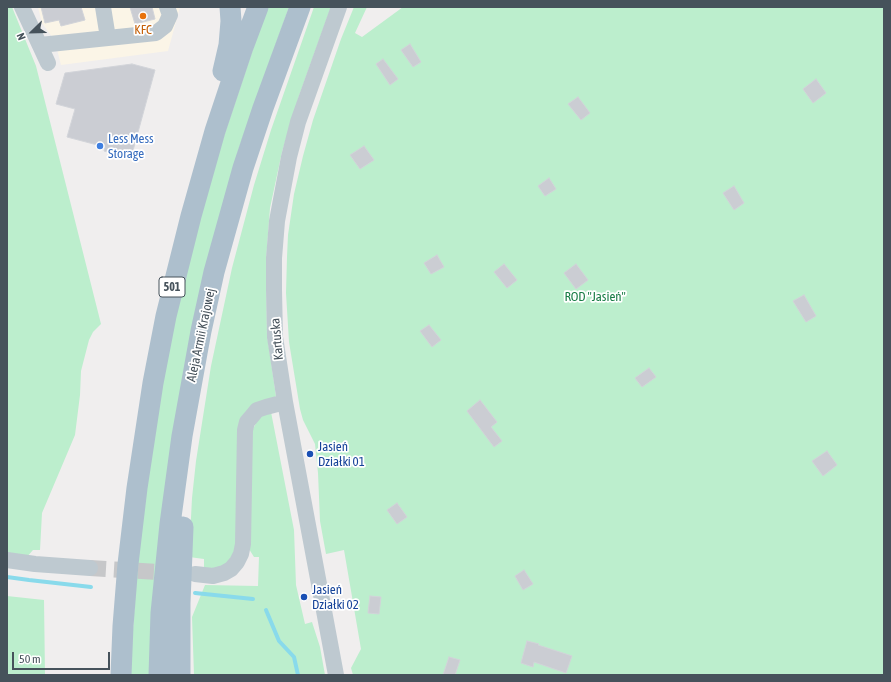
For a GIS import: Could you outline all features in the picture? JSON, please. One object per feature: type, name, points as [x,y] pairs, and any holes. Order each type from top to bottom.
[{"type":"main road","points":[[215,131],[221,81],[229,45],[231,21],[230,7]]},
{"type":"main road","name":"501","points":[[121,675],[123,626],[129,556],[152,383],[175,277],[198,188],[215,131],[258,7]]},
{"type":"main road","name":"Aleja Armii Krajowej","points":[[159,675],[162,613],[170,524],[182,436],[214,272],[243,168],[300,7]]},
{"type":"main road","points":[[180,675],[180,604],[183,532],[196,359]]},
{"type":"street","points":[[22,7],[48,63]]},
{"type":"street","points":[[103,7],[108,38]]},
{"type":"street","points":[[40,45],[156,33],[165,26],[170,15],[168,7]]},
{"type":"street","name":"Kartuska","points":[[336,675],[285,402],[275,337],[274,258],[277,221],[288,157],[298,122],[339,7]]},
{"type":"street","points":[[195,574],[213,576],[224,573],[231,569],[237,562],[241,554],[243,544],[245,430],[247,422],[257,410],[285,402]]},
{"type":"street","points":[[7,560],[35,564],[90,568]]},
{"type":"shaded area","points":[[38,7],[180,7],[168,51],[61,65],[55,41],[42,23]]},
{"type":"green space","points":[[7,7],[12,7],[36,66],[101,324],[93,332],[89,340],[81,371],[80,395],[75,435],[42,513],[40,550],[33,550],[26,558],[7,555]]},
{"type":"green space","points":[[267,7],[289,7],[238,151],[151,675],[130,675],[139,537],[160,387],[186,269],[221,145]]},
{"type":"green space","points":[[314,7],[331,7],[299,96],[282,152],[270,208],[266,261],[267,335],[276,396],[247,413],[239,546],[233,558],[219,569],[204,570],[204,559],[189,557],[192,498],[196,461],[211,366],[232,268],[254,185],[271,130]]},
{"type":"green space","name":"ROD \"Jasień\"","points":[[354,7],[367,7],[355,33],[362,37],[403,7],[884,7],[884,675],[353,675],[351,668],[361,649],[344,550],[326,554],[320,521],[315,444],[303,420],[300,409],[289,342],[286,293],[288,235],[294,194],[303,156],[313,120],[341,39]]},
{"type":"green space","points":[[271,412],[294,530],[296,585],[305,624],[312,622],[320,647],[325,675],[194,675],[192,617],[205,585],[258,586],[259,557],[254,557],[249,549],[252,431],[259,417]]},
{"type":"green space","points":[[7,596],[44,600],[45,675],[7,675]]},
{"type":"building","points":[[41,7],[81,7],[85,20],[61,26],[59,20],[45,23]]},
{"type":"building","name":"KFC","points":[[130,7],[152,7],[155,19],[135,24]]},
{"type":"building","points":[[410,44],[421,62],[413,67],[401,50]]},
{"type":"building","points":[[383,59],[398,79],[390,85],[376,64]]},
{"type":"building","points":[[132,64],[155,70],[131,158],[104,151],[105,147],[67,137],[75,109],[56,104],[65,73]]},
{"type":"building","points":[[816,79],[826,93],[813,103],[803,89]]},
{"type":"building","points":[[578,97],[590,113],[581,120],[568,104]]},
{"type":"building","points":[[364,146],[374,160],[360,169],[350,155]]},
{"type":"building","points":[[549,178],[556,189],[545,196],[538,186]]},
{"type":"building","points":[[734,186],[744,203],[734,210],[723,193]]},
{"type":"building","points":[[437,255],[444,267],[431,274],[424,263]]},
{"type":"building","points":[[504,264],[517,280],[507,288],[494,272]]},
{"type":"building","points":[[576,264],[588,280],[576,289],[564,273]]},
{"type":"building","points":[[804,295],[816,316],[806,322],[793,301]]},
{"type":"building","points":[[429,325],[441,340],[432,347],[420,331]]},
{"type":"building","points":[[649,368],[656,377],[642,387],[635,378]]},
{"type":"building","points":[[480,400],[497,422],[491,427],[502,441],[494,447],[467,411]]},
{"type":"building","points":[[827,451],[837,465],[823,476],[812,461]]},
{"type":"building","points":[[397,503],[407,517],[397,524],[387,510]]},
{"type":"building","points":[[524,570],[533,584],[523,590],[515,576]]},
{"type":"building","points":[[370,596],[381,597],[379,614],[368,613]]},
{"type":"building","points":[[527,641],[572,656],[566,673],[534,662],[533,667],[521,663]]},
{"type":"building","points":[[449,657],[460,660],[455,675],[443,675]]},
{"type":"waterway","points":[[7,577],[91,587]]},
{"type":"waterway","points":[[195,593],[253,599]]},
{"type":"waterway","points":[[266,610],[279,641],[294,657],[298,675]]},
{"type":"tunnel","points":[[90,568],[175,573]]},
{"type":"place","name":"KFC","points":[[143,16]]},
{"type":"place","name":"Less Mess Storage","points":[[100,146]]},
{"type":"place","name":"Jasień Działki 01","points":[[310,454]]},
{"type":"place","name":"Jasień Działki 02","points":[[304,597]]}]
